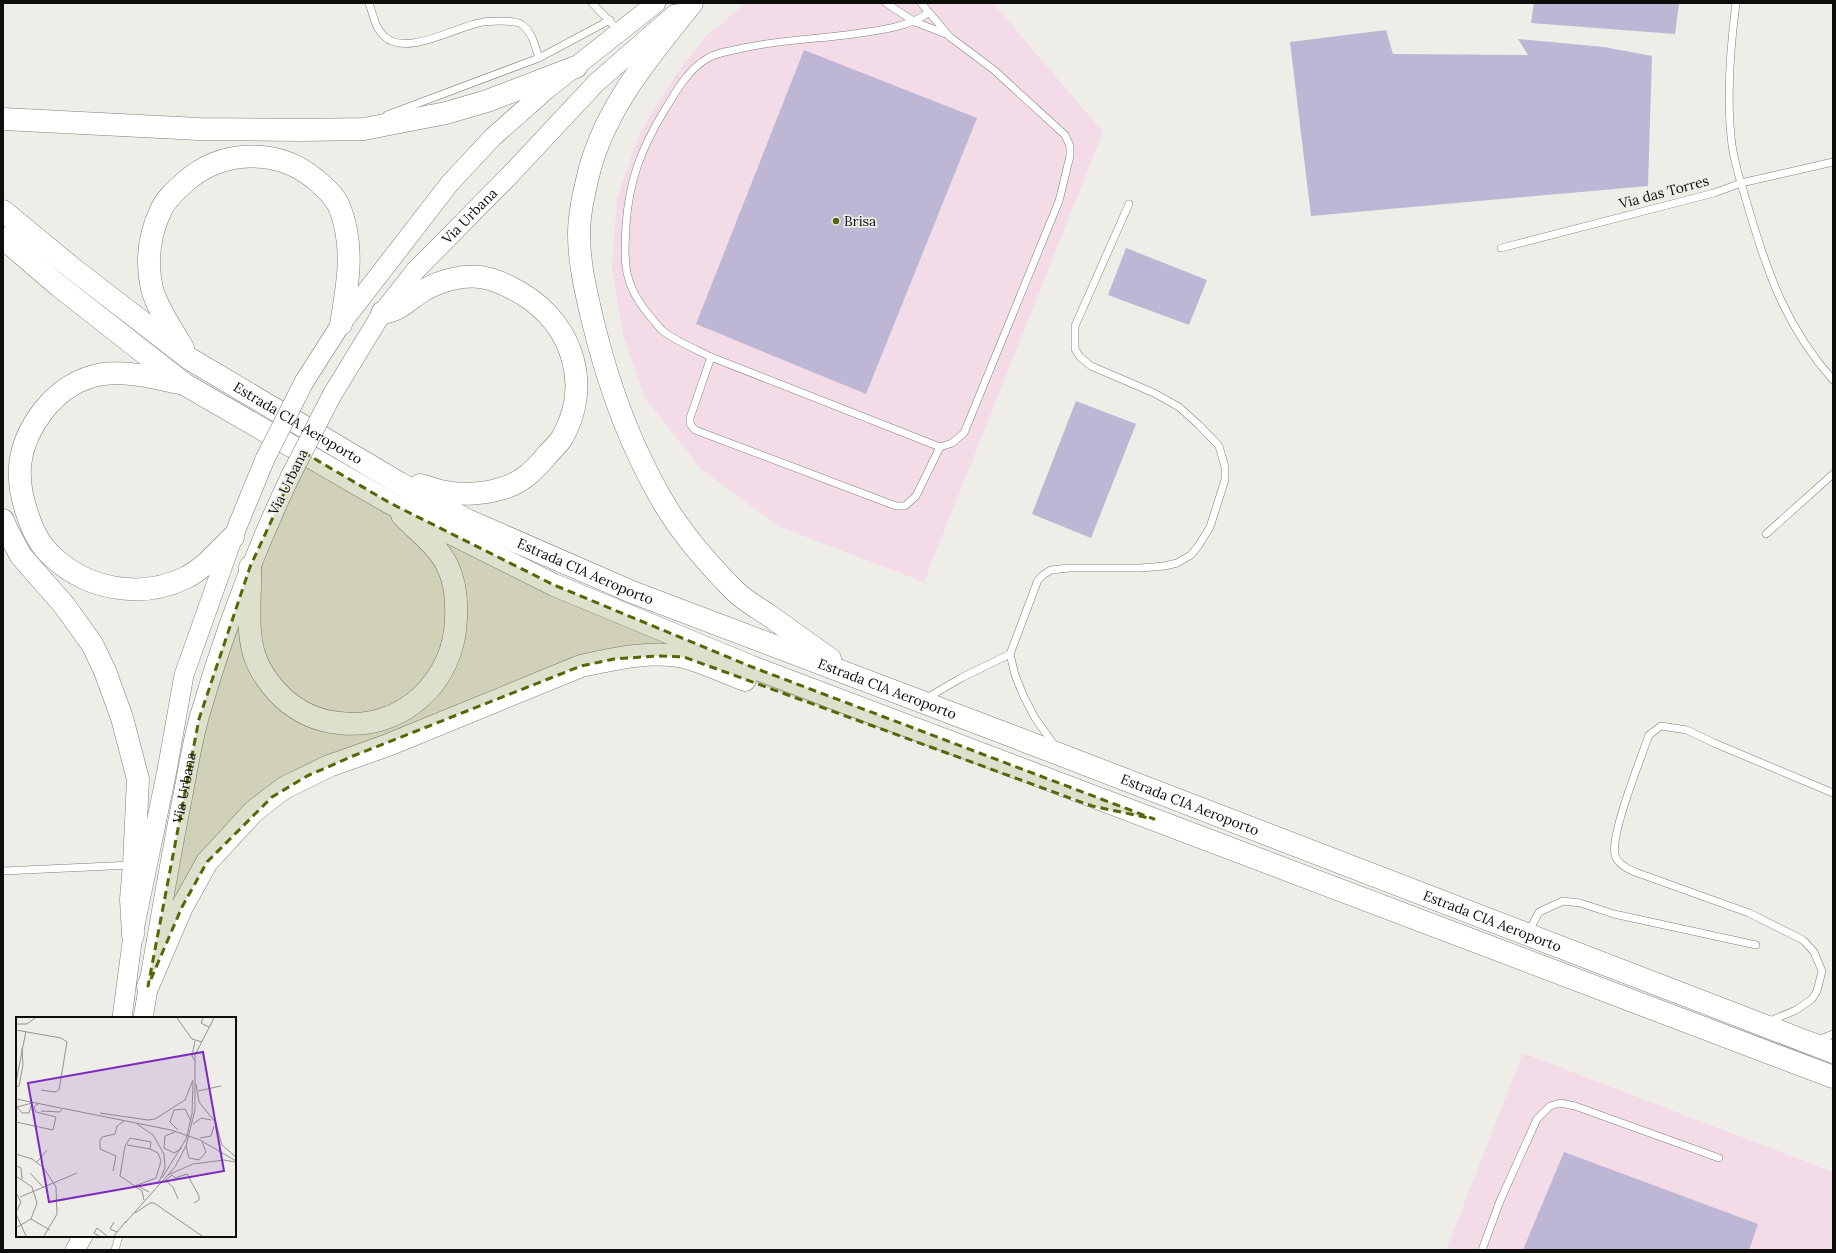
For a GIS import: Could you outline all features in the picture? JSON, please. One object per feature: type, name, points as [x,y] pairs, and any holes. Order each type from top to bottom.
[{"type":"highway","points":[[692,3],[625,90],[599,143],[584,195],[579,232],[581,265],[586,294],[605,365],[626,427],[640,459],[662,501],[683,531],[710,564],[737,593],[856,677]]},
{"type":"highway","points":[[3,119],[199,129],[364,129],[446,113],[488,101],[576,67]]},
{"type":"highway","points":[[190,359],[157,304],[150,276],[150,244],[162,209],[176,190],[192,176],[219,161],[256,156],[272,158],[288,163],[307,172],[324,186],[338,204],[344,223],[350,255],[348,284],[341,324]]},
{"type":"highway","name":"Estrada CIA Aeroporto","points":[[3,211],[72,268],[190,359],[399,483],[467,520],[632,592],[1810,1044],[1832,1038]]},
{"type":"highway","name":"Estrada CIA Aeroporto","points":[[3,238],[59,286],[184,384],[390,503],[554,585],[752,667],[1833,1077]]},
{"type":"highway","points":[[382,313],[399,309],[424,290],[444,282],[463,278],[480,277],[501,282],[537,303],[550,316],[564,335],[570,348],[575,367],[576,388],[574,406],[562,438],[536,468],[518,482],[500,489],[464,494],[445,492],[417,484],[399,483]]},
{"type":"highway","points":[[184,384],[135,374],[102,374],[72,384],[47,406],[29,433],[22,450],[20,470],[21,496],[30,523],[41,543],[53,557],[68,569],[89,580],[106,586],[125,589],[143,589],[168,585],[186,578],[201,568],[233,537]]},
{"type":"highway","points":[[250,567],[249,628],[254,654],[272,687],[288,703],[304,713],[324,722],[351,725],[371,723],[404,710],[432,686],[449,657],[454,643],[456,602],[453,582],[447,564],[435,547],[390,503]]},
{"type":"highway","points":[[3,520],[6,530],[21,556],[64,605],[92,644],[105,671],[122,718],[138,779],[131,899],[133,935]]},
{"type":"highway","points":[[148,986],[182,907],[207,862],[248,818],[272,796],[307,776],[353,756],[395,742],[581,666],[614,659],[657,656],[684,657],[1092,806],[1154,819]]},
{"type":"main road","name":"Via Urbana","points":[[122,1017],[133,935],[167,770],[184,675],[233,537],[265,459],[304,382],[341,324],[450,183],[493,137],[546,90],[576,67],[615,26],[656,3]]},
{"type":"main road","name":"Via Urbana","points":[[143,1017],[178,819],[199,719],[222,643],[262,535],[332,395],[382,313],[416,270],[530,154],[596,83],[688,3]]},
{"type":"main road","points":[[75,1250],[82,1237]]},
{"type":"lane","points":[[369,3],[378,28],[383,36],[391,42],[401,44],[417,43],[479,22],[508,21],[520,24],[527,29],[532,37],[539,58]]},
{"type":"lane","points":[[364,129],[387,115],[539,58],[615,26],[592,3]]},
{"type":"lane","points":[[886,3],[915,22],[948,34]]},
{"type":"lane","points":[[921,3],[948,34],[994,70],[1065,135],[1070,146],[1070,156],[1059,201],[964,433],[952,443],[940,447],[711,357],[663,331],[639,303],[627,280],[624,257],[628,198],[635,170],[651,132],[683,81],[708,58],[756,46],[886,30],[915,22],[928,12]]},
{"type":"lane","points":[[1736,3],[1732,33],[1729,88],[1732,146],[1741,183],[1771,281],[1788,317],[1802,341],[1833,380]]},
{"type":"lane","name":"Via das Torres","points":[[1501,248],[1714,193],[1741,183],[1833,162]]},
{"type":"lane","points":[[1062,756],[1035,718],[1024,697],[1015,675],[1010,654],[1038,580],[1051,570],[1069,568],[1140,568],[1165,566],[1177,563],[1191,555],[1210,527],[1225,480],[1225,467],[1219,446],[1199,425],[1179,408],[1154,393],[1091,366],[1080,357],[1075,350],[1075,326],[1129,204]]},
{"type":"lane","points":[[711,357],[690,418],[690,424],[695,430],[761,456],[896,506],[905,506],[916,496],[940,447]]},
{"type":"lane","points":[[1766,534],[1833,474]]},
{"type":"lane","points":[[921,702],[961,678],[1010,654]]},
{"type":"lane","points":[[1761,1025],[1796,1010],[1812,999],[1817,991],[1822,971],[1814,952],[1803,940],[1749,914],[1622,866],[1615,856],[1615,834],[1649,735],[1660,726],[1687,730],[1833,794]]},
{"type":"lane","points":[[3,870],[134,865]]},
{"type":"lane","points":[[1527,935],[1539,912],[1563,901],[1580,903],[1614,914],[1756,945]]},
{"type":"lane","points":[[1482,1250],[1500,1201],[1537,1119],[1550,1106],[1560,1103],[1575,1106],[1719,1158]]},
{"type":"lane","points":[[115,1250],[119,1237]]},
{"type":"highlighted area","points":[[303,452],[390,503],[554,585],[752,667],[1154,819],[1092,806],[684,657],[657,656],[614,659],[581,666],[353,756],[307,776],[272,797],[207,862],[182,907],[148,986],[199,719],[250,567]]},
{"type":"shaded area","points":[[746,3],[993,3],[1103,132],[924,582],[780,527],[702,470],[645,398],[623,335],[612,269],[617,198],[640,132],[682,66],[706,36]]},
{"type":"shaded area","points":[[1523,1053],[1833,1172],[1833,1250],[1446,1250]]},
{"type":"building","points":[[1534,3],[1679,3],[1675,34],[1531,23]]},
{"type":"building","points":[[1386,30],[1393,54],[1528,55],[1518,39],[1604,47],[1652,56],[1648,186],[1311,216],[1290,42]]},
{"type":"building","name":"Brisa","points":[[804,50],[977,118],[866,394],[696,324]]},
{"type":"building","points":[[1126,248],[1207,280],[1189,325],[1108,295]]},
{"type":"building","points":[[1076,401],[1136,424],[1091,538],[1032,514]]},
{"type":"building","points":[[1564,1152],[1758,1224],[1749,1250],[1523,1250]]},
{"type":"place","name":"Brisa","points":[[836,221]]}]
